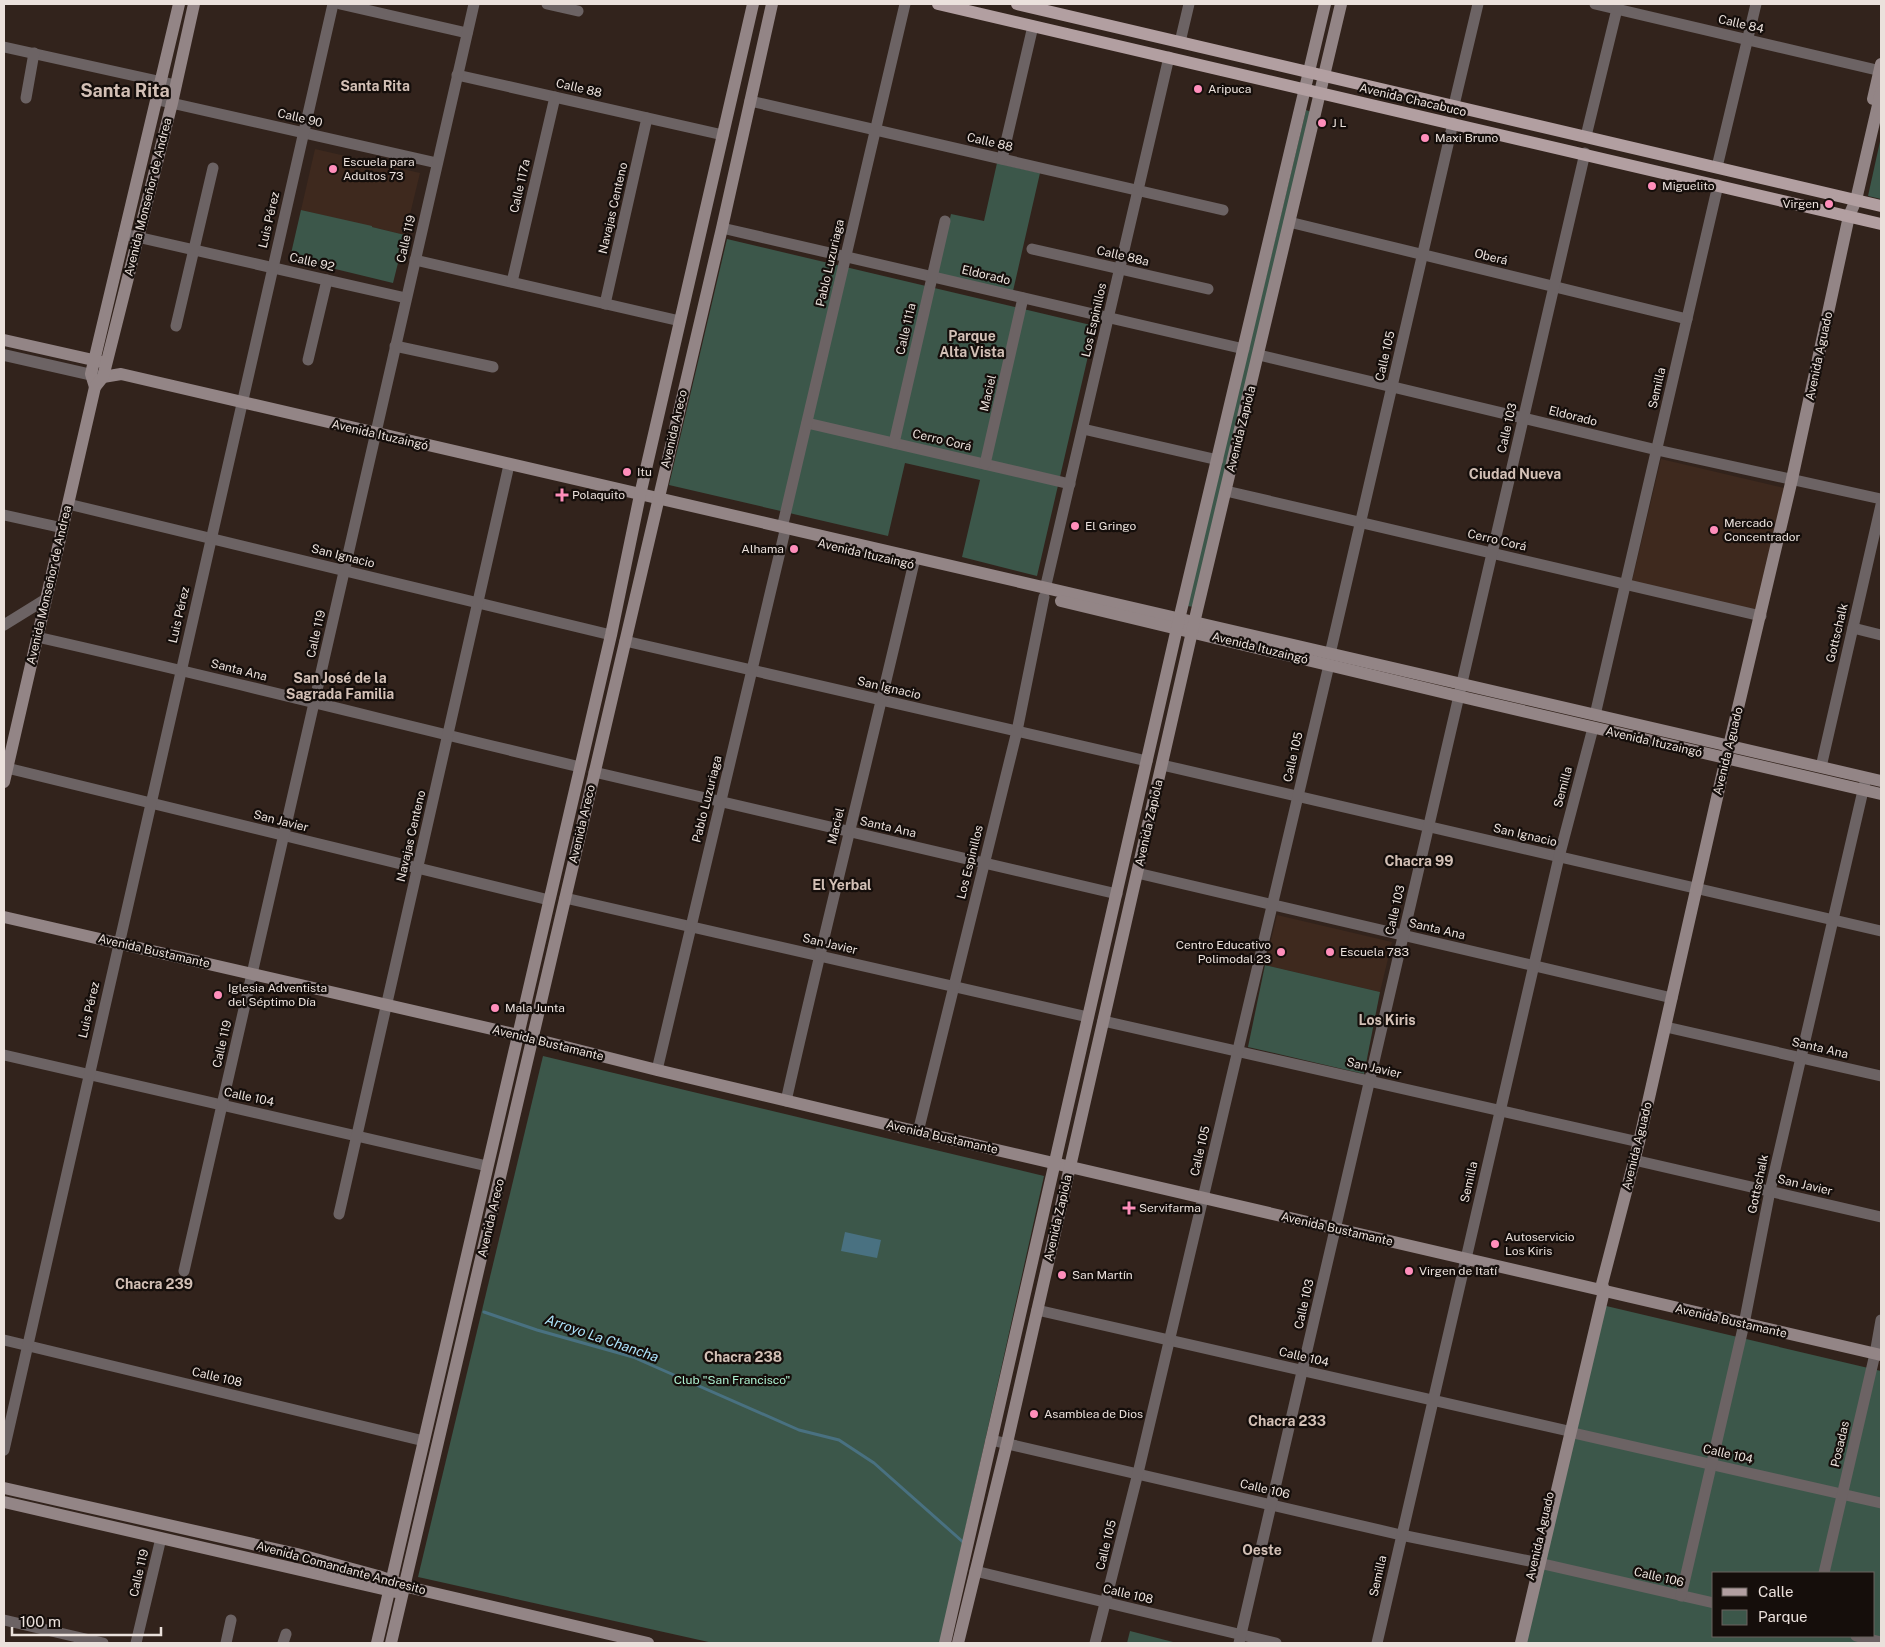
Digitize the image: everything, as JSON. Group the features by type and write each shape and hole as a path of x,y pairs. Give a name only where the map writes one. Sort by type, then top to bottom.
{"main road":[{"name":"Avenida Monseñor de Andrea","path":"4,782 7,768 7,752 63,528 95,387 124,234 158,100 179,4"},
{"name":"Avenida Monseñor de Andrea","path":"100,362 138,237 172,103 194,4"},
{"name":"Avenida Areco","path":"377,1643 611,635 640,495 753,4"},
{"name":"Avenida Areco","path":"391,1643 722,228 772,4"},
{"name":"Avenida Chacabuco","path":"938,4 1585,153 1881,224"},
{"name":"Avenida Chacabuco","path":"1017,4 1046,7 1180,42 1881,206"},
{"name":"Avenida Zapiola","path":"945,1643 1178,624 1325,4"},
{"name":"Avenida Zapiola","path":"958,1643 1007,1443 1193,627 1341,4"},
{"name":"Avenida Aguado","path":"1515,1643 1666,1027 1696,889 1792,479 1881,68"},
{"name":"Avenida Aguado","path":"1852,199 1881,92"},
{"name":"Avenida Ituzaingó","path":"4,340 100,362 121,374 640,495 657,501 783,532 1594,722 1727,759 1865,784 1881,781"},
{"name":"Avenida Ituzaingó","path":"97,376 121,374"},
{"name":"Avenida Ituzaingó","path":"1594,722 1730,746 1820,767 1865,784 1881,794"},
{"name":"Avenida Bustamante","path":"4,917 518,1035 918,1132 1465,1259 1601,1288 1744,1324 1878,1354"},
{"name":"Avenida Comandante Andresito","path":"4,1488 224,1536 378,1576 390,1586"},
{"name":"Avenida Comandante Andresito","path":"4,1502 161,1538 648,1643"},
{"name":"Avenida Aguado","path":"1521,1643 1536,1563"},
{"name":"Avenida Comandante Andresito","path":"403,1589 411,1597 616,1643"}],"street":[{"name":"Luis Pérez","path":"27,1346 333,4"},
{"path":"340,4 467,33"},
{"name":"Calle 119","path":"184,1271 474,4"},
{"path":"547,4 578,11"},
{"name":"Pablo Luzuriaga","path":"657,1070 753,670 807,423 905,4"},
{"path":"1180,42 1189,4"},
{"path":"1454,105 1478,4"},
{"name":"Calle 84","path":"1594,4 1748,40 1881,68"},
{"path":"1717,167 1756,4"},
{"path":"1586,136 1617,9"},
{"path":"1002,159 1033,26"},
{"path":"4,47 176,85"},
{"path":"26,98 34,53"},
{"name":"Los Espinillos","path":"918,1132 1017,731 1045,593 1169,57"},
{"name":"Calle 88","path":"458,75 723,135"},
{"name":"Calle 117a","path":"512,282 554,97"},
{"name":"Calle 90","path":"158,100 437,163"},
{"name":"Calle 88","path":"750,100 1223,210"},
{"name":"Navajas Centeno","path":"605,304 647,118"},
{"name":"Calle 105","path":"1095,1643 1138,1473 1238,1051 1453,123"},
{"name":"Calle 103","path":"1240,1639 1585,153"},
{"path":"176,326 213,168"},
{"name":"Semilla","path":"1377,1643 1558,857 1594,722 1718,185"},
{"name":"Calle 111a","path":"894,443 945,221"},
{"name":"Oberá","path":"1289,222 1687,319"},
{"name":"Eldorado","path":"722,228 1244,349"},
{"name":"Calle 92","path":"124,234 406,298"},
{"name":"Calle 88a","path":"1032,249 1208,289"},
{"path":"415,260 680,321"},
{"path":"308,360 327,280"},
{"name":"Maciel","path":"985,464 1023,298"},
{"path":"396,346 493,367"},
{"name":"Avenida Ituzaingó","path":"4,355 97,376"},
{"name":"Eldorado","path":"1259,355 1657,450 1881,499"},
{"name":"Cerro Corá","path":"807,423 1070,484"},
{"path":"1083,429 1218,460"},
{"name":"Navajas Centeno","path":"339,1214 509,465"},
{"name":"Cerro Corá","path":"1226,491 1761,616"},
{"name":"San Ignacio","path":"68,504 611,635"},
{"name":"Gottschalk","path":"1820,767 1881,505"},
{"path":"6,517 63,528"},
{"name":"Maciel","path":"786,1100 849,832 883,700 914,562"},
{"path":"4,626 46,599"},
{"path":"1853,628 1881,635"},
{"name":"Santa Ana","path":"37,637 580,767"},
{"name":"San Ignacio","path":"625,641 1147,761"},
{"name":"San Ignacio","path":"1162,765 1881,931"},
{"name":"San Javier","path":"7,768 549,900"},
{"name":"Santa Ana","path":"594,772 1117,894"},
{"name":"Gottschalk","path":"1681,1596 1744,1324 1770,1191 1865,784"},
{"name":"Santa Ana","path":"1137,873 1672,998"},
{"name":"San Javier","path":"565,898 1088,1017"},
{"name":"San Javier","path":"1103,1021 1639,1142"},
{"name":"Santa Ana","path":"1666,1027 1881,1076"},
{"name":"Calle 104","path":"4,1055 488,1166"},
{"name":"San Javier","path":"1634,1160 1881,1217"},
{"name":"Calle 104","path":"1037,1310 1881,1503"},
{"name":"Posadas","path":"1824,1572 1878,1354 1881,1320"},
{"name":"Calle 108","path":"4,1340 424,1441"},
{"path":"4,1450 27,1346"},
{"name":"Calle 106","path":"992,1440 1401,1535 1712,1603"},
{"name":"Calle 119","path":"136,1643 161,1538"},
{"name":"Calle 108","path":"976,1565 1106,1603 1240,1639 1276,1643"},
{"path":"4,1620 104,1643"},
{"path":"226,1643 231,1620"},
{"path":"1860,1637 1881,1642"}],"shaded area":[{"path":"315,149 420,173 405,235 301,210"},
{"path":"1661,459 1784,488 1755,610 1632,581"},
{"path":"1277,915 1392,942 1380,992 1265,965"}],"green space":[{"path":"1306,110 1311,112 1195,607 1187,606"},
{"path":"1881,137 1881,199 1868,196"},
{"path":"997,163 1040,173 1013,291 937,274 951,214 984,221"},
{"path":"301,210 405,235 393,283 290,258"},
{"path":"727,239 1095,326 1037,576 962,557 980,480 905,463 888,536 669,485"},
{"path":"1265,965 1380,992 1364,1074 1248,1047"},
{"name":"Club \"San Francisco\"","path":"543,1056 1044,1176 940,1643 713,1643 418,1577"},
{"path":"1602,1305 1881,1371 1881,1643 1523,1643"},
{"path":"1130,1631 1177,1643 1127,1643"}],"water":[{"path":"845,1232 881,1240 877,1258 841,1251"}],"waterway":[{"name":"Arroyo La Chancha","path":"484,1312 537,1330 633,1357 799,1430 839,1440 874,1463 963,1542"}],"place":[{"name":"Aripuca","path":"1198,89"},
{"name":"J L","path":"1322,123"},
{"name":"Maxi Bruno","path":"1425,138"},
{"name":"Escuela para Adultos 73","path":"333,169"},
{"name":"Miguelito","path":"1652,186"},
{"name":"Virgen","path":"1829,204"},
{"name":"Itu","path":"627,472"},
{"name":"Polaquito","path":"562,495"},
{"name":"El Gringo","path":"1075,526"},
{"name":"Mercado Concentrador","path":"1714,530"},
{"name":"Alhama","path":"794,549"},
{"name":"Centro Educativo Polimodal 23","path":"1281,952"},
{"name":"Escuela 783","path":"1330,952"},
{"name":"Iglesia Adventista del Séptimo Día","path":"218,995"},
{"name":"Mala Junta","path":"495,1008"},
{"name":"Servifarma","path":"1129,1208"},
{"name":"Autoservicio Los Kiris","path":"1495,1244"},
{"name":"Virgen de Itatí","path":"1409,1271"},
{"name":"San Martín","path":"1062,1275"},
{"name":"Asamblea de Dios","path":"1034,1414"}],"district":[{"name":"Santa Rita","path":"375,86"},
{"name":"Santa Rita","path":"125,90"},
{"name":"Parque Alta Vista","path":"972,344"},
{"name":"Ciudad Nueva","path":"1515,474"},
{"name":"San José de la Sagrada Familia","path":"340,686"},
{"name":"Chacra 99","path":"1419,861"},
{"name":"El Yerbal","path":"842,885"},
{"name":"Los Kiris","path":"1387,1020"},
{"name":"Chacra 239","path":"154,1284"},
{"name":"Chacra 238","path":"743,1357"},
{"name":"Chacra 233","path":"1287,1421"},
{"name":"Oeste","path":"1262,1550"}]}
